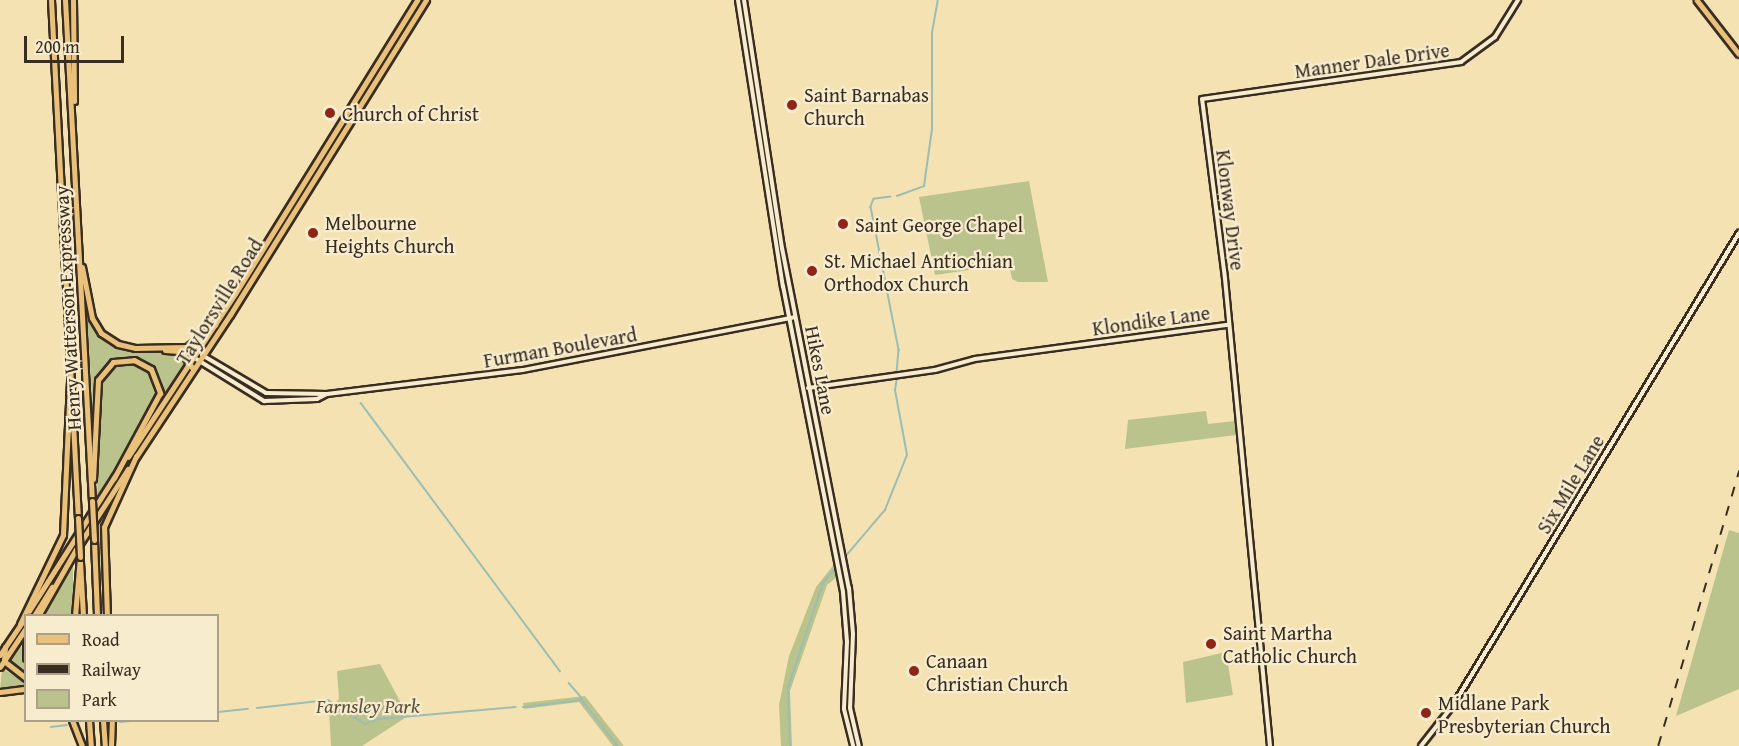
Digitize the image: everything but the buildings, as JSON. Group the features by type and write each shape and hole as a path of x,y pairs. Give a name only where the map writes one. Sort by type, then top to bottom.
{"highway":[{"name":"Henry Watterson Expressway","path":"51,0 83,614"},
{"name":"Henry Watterson Expressway","path":"64,0 73,133 97,614"},
{"path":"73,0 73,133"},
{"path":"79,247 90,312 98,329 122,346 182,352 194,357"},
{"path":"156,349 191,345 215,325"},
{"path":"182,352 194,357"},
{"path":"28,614 63,535 71,356"},
{"path":"193,369 194,357"},
{"path":"91,498 97,383 111,364 134,360 151,369 160,393 114,478"},
{"path":"108,614 104,527 136,456"},
{"path":"37,614 76,549"},
{"path":"75,614 80,557"},
{"path":"6,647 4,661 24,676"},
{"path":"0,692 24,689"},
{"path":"73,722 82,746"},
{"path":"89,722 91,746"},
{"path":"104,722 105,746"},
{"path":"111,746 112,722"}],"main road":[{"name":"Taylorsville Road","path":"27,614 215,325 417,0"},
{"name":"Taylorsville Road","path":"76,549 203,355 426,0"},
{"path":"1697,0 1739,54"},
{"name":"Taylorsville Road","path":"0,655 23,626"},
{"name":"Taylorsville Road","path":"0,667 23,626"}],"street":[{"name":"Hikes Lane","path":"738,0 789,318 840,573 847,642 844,709 853,746"},
{"name":"Hikes Lane","path":"744,0 768,180 843,559 853,634 850,708 859,746"},
{"name":"Manner Dale Drive","path":"1202,99 1455,64 1487,46 1518,0"},
{"name":"Klonway Drive","path":"1202,99 1228,325"},
{"name":"Six Mile Lane","path":"1421,746 1454,704 1739,233"},
{"name":"Furman Boulevard","path":"194,357 203,355 266,393 327,394 523,370 795,317"},
{"name":"Klondike Lane","path":"802,388 897,375 975,359 1228,325 1270,746"},
{"name":"Furman Boulevard","path":"194,357 264,401 317,399 327,394"}],"green space":[{"path":"1029,181 1048,282 1018,282 1012,279 1009,264 935,275 919,197"},
{"path":"87,316 97,334 116,347 179,354 188,359 161,401 161,383 152,367 137,358 121,358 108,363 97,377 93,412"},
{"path":"119,362 133,362 149,371 157,392 152,408 97,497 100,379"},
{"path":"1206,411 1208,424 1235,421 1236,435 1125,449 1128,420"},
{"path":"107,508 101,535 103,614 103,614 98,521"},
{"path":"1729,530 1739,533 1739,689 1676,716"},
{"path":"73,561 73,614 41,614"},
{"path":"835,563 838,576 827,585 790,691 792,746 781,746 779,705 789,656 816,587"},
{"path":"20,641 24,658 24,675 7,662"},
{"path":"1226,652 1233,695 1186,703 1183,662"},
{"name":"Farnsley Park","path":"380,664 408,716 362,746 331,746 329,710 339,699 337,671"},
{"path":"2,668 24,682 24,687 0,690"},
{"path":"585,696 624,746 613,746 579,702 524,709 523,703"}],"waterway":[{"path":"897,196 924,186 932,129 932,33 938,0"},
{"path":"891,197 874,199 871,207 899,350 897,373"},
{"path":"790,746 788,688 823,583 885,510 907,455 895,390 897,378"},
{"path":"361,403 560,671"},
{"path":"569,683 582,698"},
{"path":"257,708 328,700 365,724 379,719 515,707"},
{"path":"523,707 582,700 618,746"},
{"path":"219,712 248,709"},
{"path":"51,727 67,725"}],"railway":[{"path":"1658,746 1739,471"}],"place":[{"name":"Saint Barnabas Church","path":"792,105"},
{"name":"Church of Christ","path":"330,113"},
{"name":"Saint George Chapel","path":"843,224"},
{"name":"Melbourne Heights Church","path":"313,233"},
{"name":"St. Michael Antiochian Orthodox Church","path":"812,271"},
{"name":"Saint Martha Catholic Church","path":"1211,644"},
{"name":"Canaan Christian Church","path":"914,671"},
{"name":"Midlane Park Presbyterian Church","path":"1426,713"}]}
